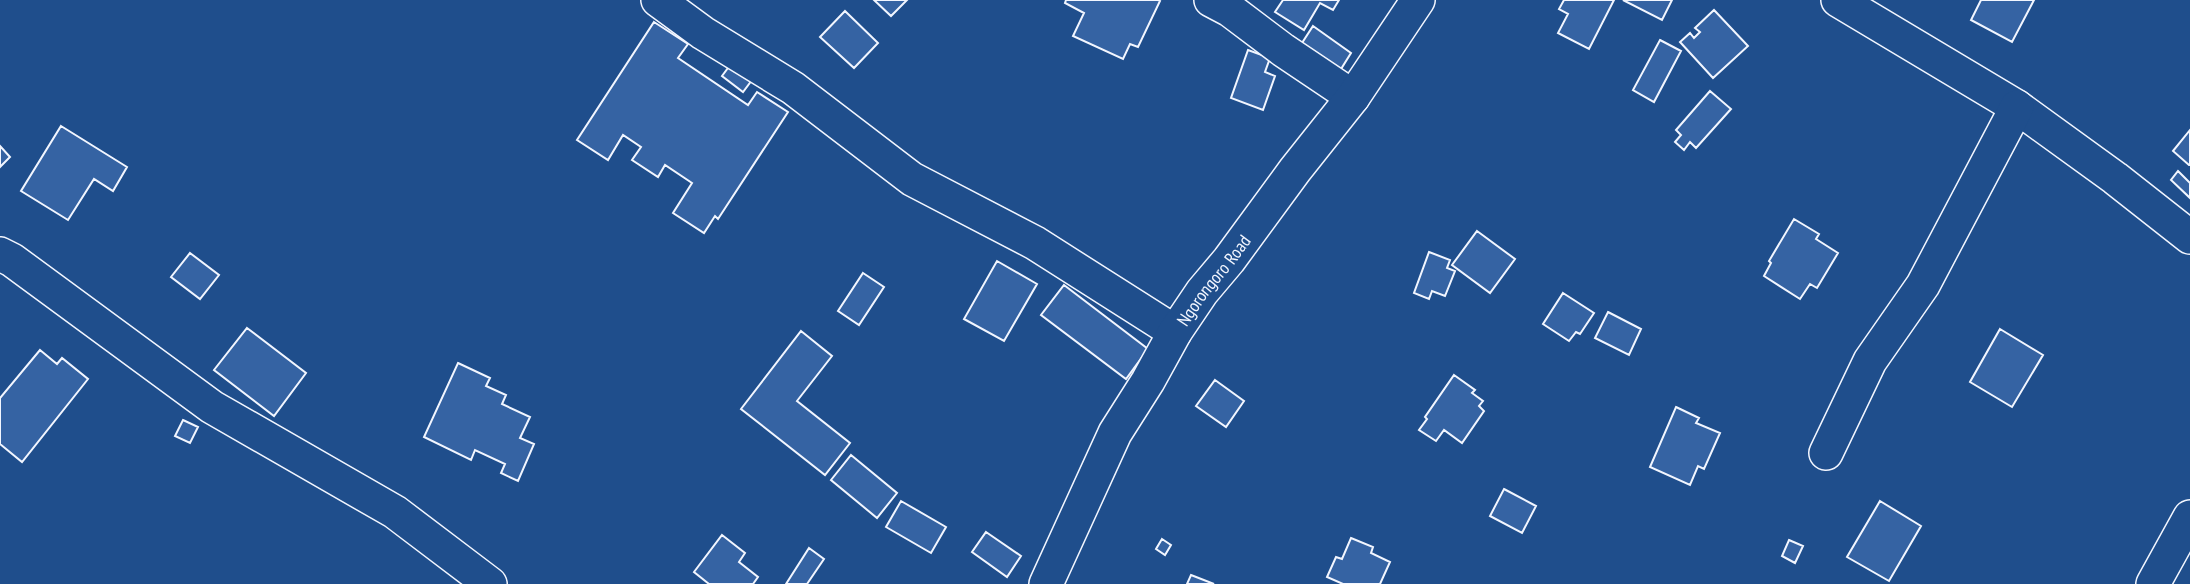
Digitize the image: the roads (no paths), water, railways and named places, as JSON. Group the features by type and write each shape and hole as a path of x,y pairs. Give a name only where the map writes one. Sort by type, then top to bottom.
{"street":[{"path":"658,0 703,33 793,88 912,179 1035,243 1175,332"},
{"path":"1211,0 1230,10 1353,97"},
{"name":"Ngorongoro Road","path":"1046,584 1115,433 1175,332 1202,292 1353,97 1418,0"},
{"path":"1838,0 2017,107 2116,178 2190,237"},
{"path":"1826,453 1870,361 1923,285 2017,107"},
{"path":"4,263 212,407 395,512 490,584"},
{"path":"2153,584 2190,517"}]}
